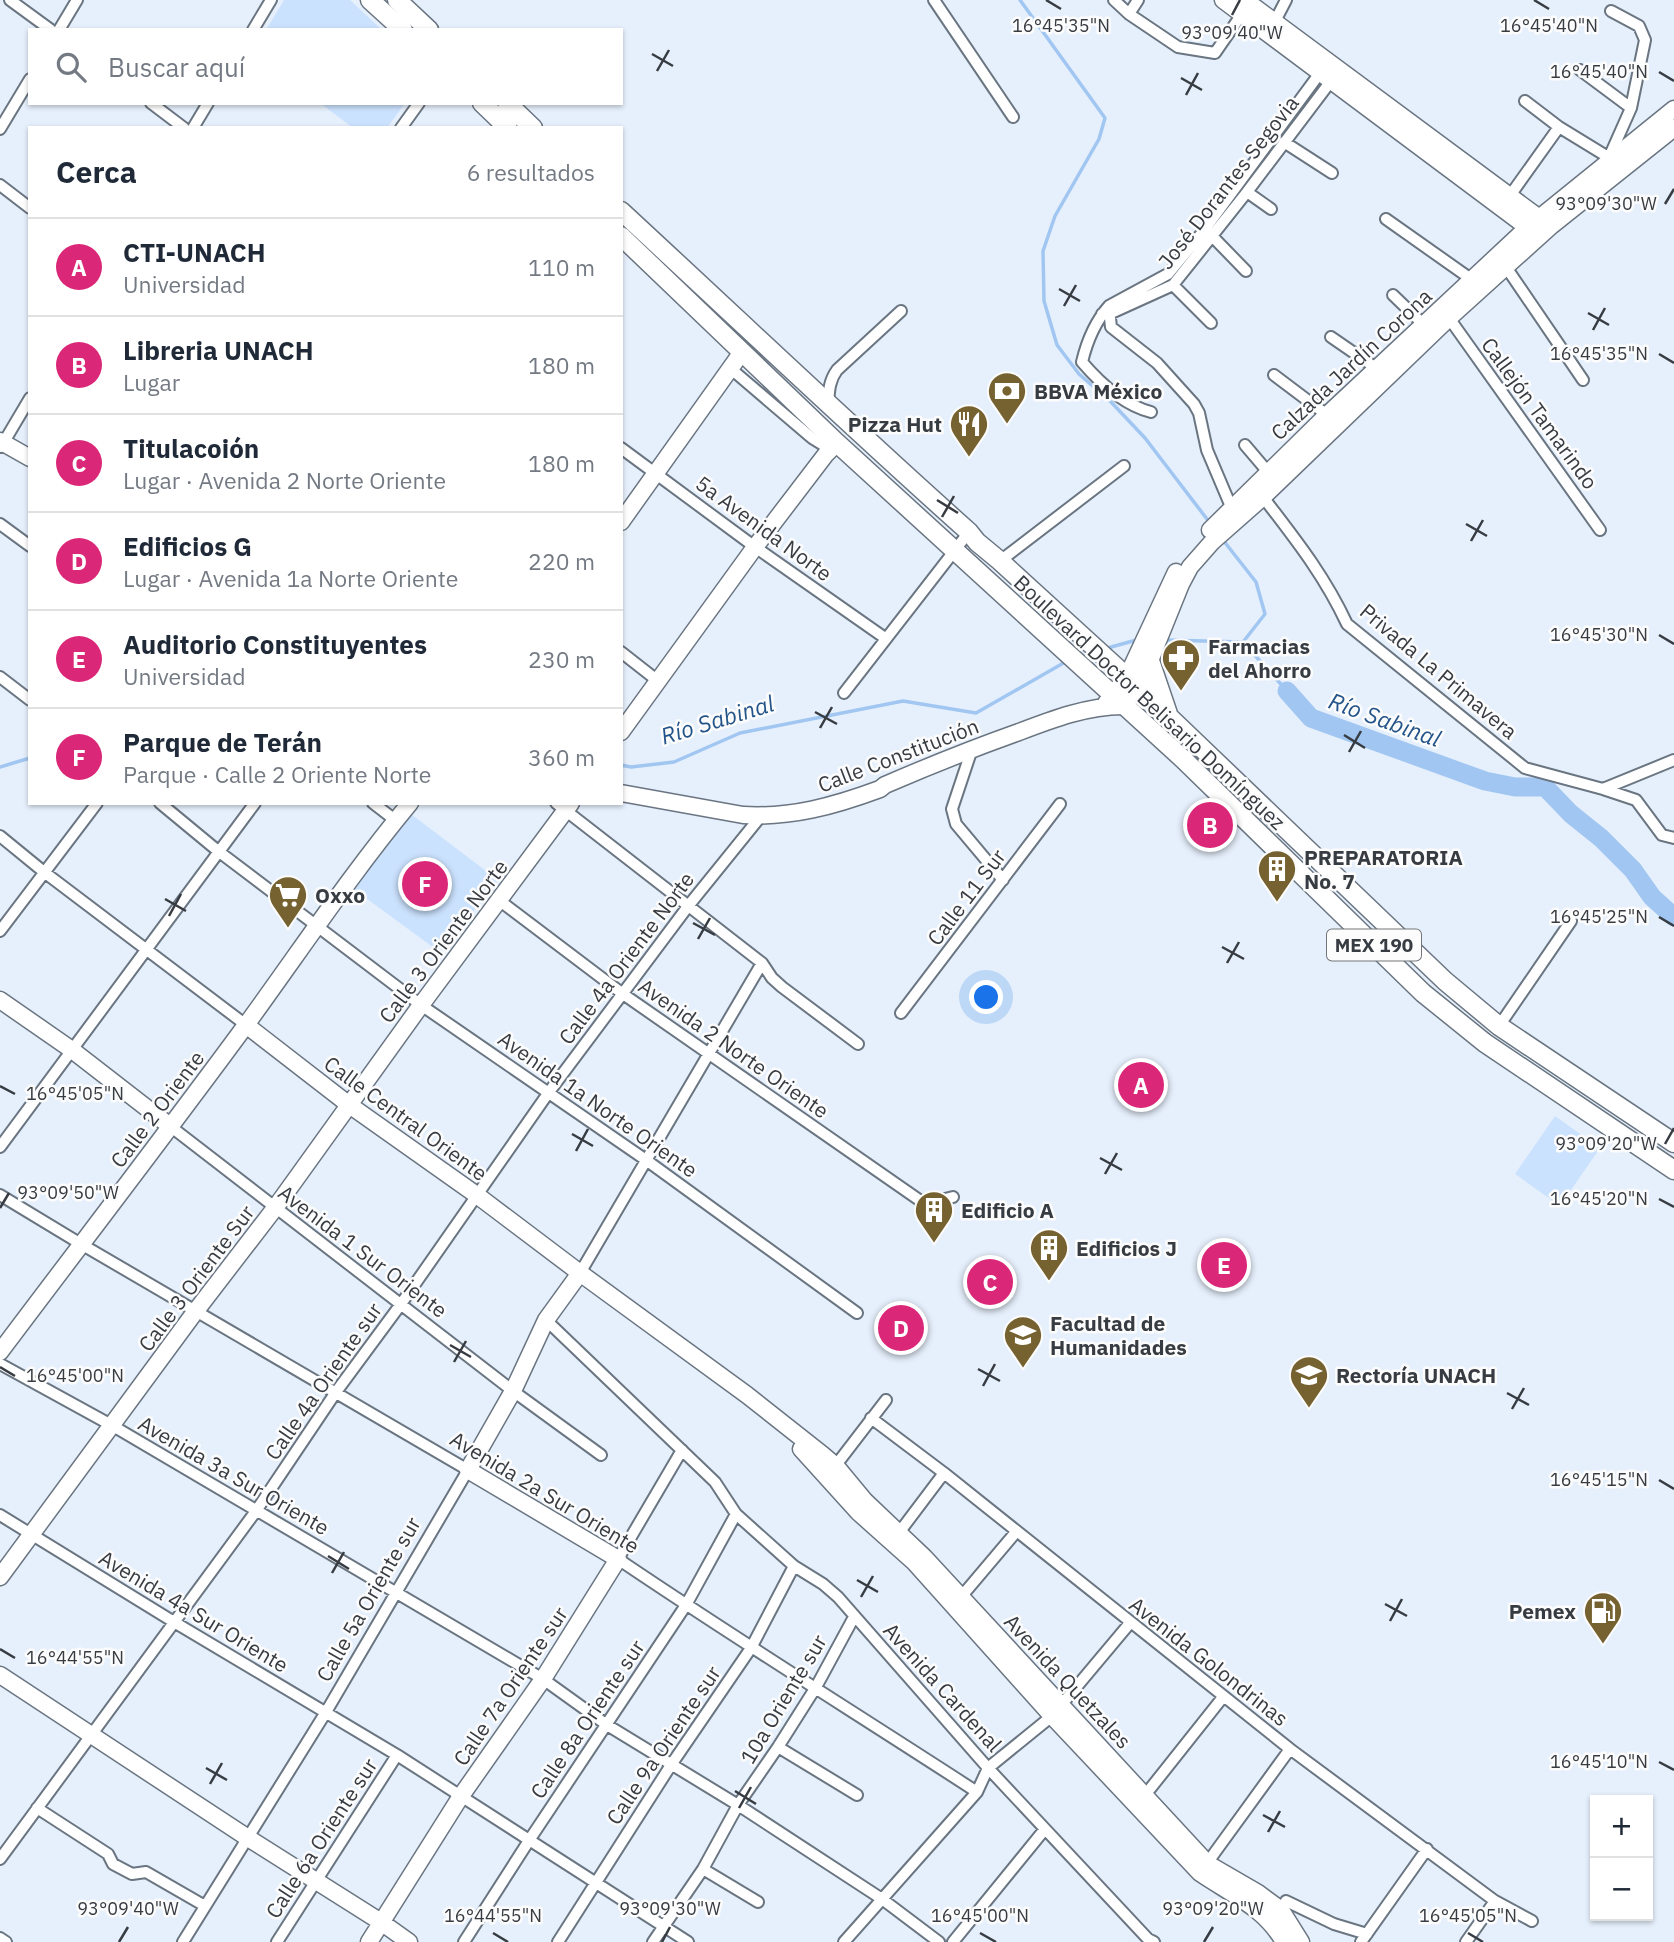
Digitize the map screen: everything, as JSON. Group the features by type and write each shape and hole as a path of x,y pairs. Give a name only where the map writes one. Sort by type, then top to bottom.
{"main road":[{"path":"370,0 401,28"},
{"path":"397,0 427,28"},
{"path":"1223,0 1243,7 1540,227"},
{"path":"1271,28 1325,77 1371,101 1509,197 1540,227"},
{"path":"484,105 506,126"},
{"path":"509,105 531,126"},
{"name":"Calzada Jardín Corona","path":"1227,519 1264,497 1449,318 1506,267 1540,227 1607,161 1674,109"},
{"name":"Calzada Jardín Corona","path":"1110,698 1147,655 1174,575 1268,472 1471,279 1674,128"},
{"name":"Boulevard Doctor Belisario Domínguez","path":"623,213 828,405 1127,677 1445,981 1499,1026 1674,1143"},
{"name":"Boulevard Doctor Belisario Domínguez","path":"623,238 837,443 1064,652 1110,698 1183,760 1423,993 1485,1043 1674,1170"},
{"path":"623,519 742,352"},
{"path":"828,405 837,443"},
{"path":"837,443 876,449"},
{"path":"623,729 755,547 837,443"},
{"path":"1,444 28,457"},
{"path":"1147,655 1169,717"},
{"name":"Calle Constitución","path":"623,793 743,815 799,813 837,804 880,789 972,749 1110,698"},
{"name":"Calle 2 Oriente","path":"0,1352 408,805"},
{"name":"Calle 3 Oriente Norte","path":"348,1104 500,901 564,806"},
{"path":"0,1000 72,1050 170,1126"},
{"name":"Calle Central Oriente","path":"246,1025 348,1104 478,1196 747,1395 831,1471"},
{"name":"Calle 3 Oriente Sur","path":"0,1577 275,1208 348,1104"},
{"name":"Calle 5a Oriente sur","path":"468,1470 513,1391 546,1320 580,1273"},
{"name":"Avenida 2a Sur Oriente","path":"468,1470 618,1559"},
{"name":"Avenida Quetzales","path":"831,1471 858,1512 896,1537 961,1597 1057,1710"},
{"name":"Avenida Quetzales","path":"896,1537 914,1562 1227,1891 1256,1908 1279,1910"},
{"name":"Calle 7a Oriente sur","path":"369,1942 461,1796 543,1679 618,1559"},
{"path":"0,1675 409,1942"},
{"path":"1279,1910 1284,1942"},
{"path":"1279,1910 1301,1942"}],"street":[{"path":"10,0 48,28"},
{"path":"60,28 77,0"},
{"path":"254,28 271,0"},
{"path":"934,0 1013,117"},
{"path":"1114,0 1129,14 1178,47 1215,52 1243,7"},
{"path":"1129,14 1138,0"},
{"path":"1271,28 1286,0"},
{"path":"1525,101 1607,161 1631,108 1645,40 1639,26 1611,10"},
{"path":"1580,70 1631,108"},
{"name":"José Dorantes Segovia","path":"1107,311 1168,274 1212,236 1284,142 1325,77"},
{"name":"José Dorantes Segovia","path":"1107,311 1173,285 1188,257 1254,162 1325,77"},
{"path":"0,129 28,82"},
{"path":"154,105 181,126"},
{"path":"194,126 207,105"},
{"path":"402,126 418,105"},
{"path":"1509,197 1559,127"},
{"path":"1284,142 1332,173"},
{"path":"1254,162 1264,169"},
{"path":"0,185 28,206"},
{"path":"1247,192 1271,209"},
{"path":"1386,219 1471,279"},
{"path":"1212,236 1246,271"},
{"path":"1506,267 1583,380"},
{"path":"1173,285 1211,323"},
{"path":"1393,295 1423,324"},
{"path":"828,405 829,385 837,370 901,311"},
{"path":"1107,311 1088,338 1082,362 1098,382 1138,409 1151,412"},
{"path":"1107,311 1111,327 1157,363 1194,404 1199,413 1227,519"},
{"name":"Callejón Tamarindo","path":"1449,318 1600,530"},
{"path":"1331,337 1376,368"},
{"path":"730,368 812,438 825,446 837,443"},
{"path":"1274,375 1327,415"},
{"path":"1,444 28,401"},
{"path":"1245,445 1268,472"},
{"name":"5a Avenida Norte","path":"623,449 885,638"},
{"path":"1000,561 1124,466"},
{"name":"Privada La Primavera","path":"1264,497 1311,558 1335,597 1347,624 1525,768 1636,800 1662,835 1674,838"},
{"path":"0,524 28,545"},
{"path":"844,693 969,531"},
{"path":"623,654 658,681"},
{"path":"0,677 28,698"},
{"path":"972,749 952,809 956,824 1003,880"},
{"path":"1603,789 1674,760"},
{"name":"Calle 11 Sur","path":"901,1013 1060,804"},
{"path":"0,931 94,805"},
{"name":"Avenida 1a Norte Oriente","path":"162,805 421,1004 646,1160 858,1313"},
{"path":"0,1147 254,805"},
{"path":"376,805 396,820"},
{"path":"564,806 762,963 782,987 858,1044"},
{"name":"Calle 4a Oriente Norte","path":"478,1196 549,1093 689,905 761,816"},
{"name":"Calle Central Oriente","path":"0,836 246,1025"},
{"name":"Avenida 2 Norte Oriente","path":"500,901 623,994 925,1205 953,1197"},
{"path":"1499,1026 1571,920"},
{"path":"580,1273 762,963"},
{"name":"Avenida 1 Sur Oriente","path":"170,1126 513,1391 601,1455"},
{"name":"Avenida 2a Sur Oriente","path":"0,1195 468,1470"},
{"name":"Calle 4a Oriente sur","path":"0,1859 256,1511 336,1392 478,1196"},
{"name":"Avenida Cardenal","path":"546,1320 715,1482 736,1514 794,1566 838,1597 988,1768 1148,1939 1154,1942"},
{"name":"Avenida 3a Sur Oriente","path":"0,1364 113,1426 543,1679 607,1725 738,1805 882,1899 939,1942"},
{"path":"831,1471 886,1400"},
{"name":"Avenida Golondrinas","path":"871,1418 1290,1749 1495,1901 1532,1921"},
{"name":"Calle 7a Oriente sur","path":"618,1559 682,1450"},
{"name":"Calle 5a Oriente sur","path":"183,1942 326,1712 468,1470"},
{"path":"896,1537 944,1473"},
{"name":"Calle 8a Oriente sur","path":"464,1942 686,1605 736,1514"},
{"name":"Avenida 4a Sur Oriente","path":"0,1515 397,1755 688,1942"},
{"path":"961,1597 1016,1532"},
{"name":"Avenida 2a Sur Oriente","path":"618,1559 751,1648 977,1792"},
{"name":"Calle 9a Oriente sur","path":"558,1942 671,1765 751,1648 794,1566"},
{"name":"10a Oriente sur","path":"653,1942 703,1869 738,1805 816,1687 854,1617"},
{"path":"844,1942 977,1792 988,1768 1057,1710 1130,1623"},
{"path":"1141,1800 1223,1697"},
{"path":"778,1747 857,1795"},
{"path":"1204,1868 1290,1749"},
{"name":"Calle 6a Oriente sur","path":"277,1942 397,1755"},
{"path":"37,1808 108,1854 113,1864 132,1874 146,1872 205,1906"},
{"path":"953,1942 1045,1829"},
{"path":"1279,1910 1334,1924 1364,1938 1427,1849"},
{"path":"703,1869 758,1902"},
{"path":"1466,1942 1495,1901"},
{"path":"0,1938 6,1942"}],"shaded area":[{"path":"284,0 350,0 380,28 267,28"},
{"path":"323,105 404,105 388,126 350,126"},
{"path":"411,814 498,880 441,953 352,888"},
{"path":"1555,1116 1600,1148 1560,1206 1515,1174"}],"waterway":[{"path":"1020,0 1105,118 1099,139 1055,216 1043,251 1044,301 1057,345 1079,374 1111,402 1145,438 1210,523"},
{"path":"1223,540 1256,582 1265,614 1243,642"},
{"name":"Río Sabinal","path":"1104,649 1140,639"},
{"name":"Río Sabinal","path":"1165,640 1243,642 1287,691"},
{"name":"Río Sabinal","path":"623,765 631,767 674,762 740,733 903,701 976,713 1067,661"},
{"name":"Río Sabinal","path":"1287,691 1311,718 1485,781 1515,787 1545,787 1633,870 1652,897 1674,917"},
{"name":"Río Sabinal","path":"0,767 28,759"}],"place":[{"name":"BBVA México","path":"1007,425"},
{"name":"Pizza Hut","path":"969,458"},
{"name":"Farmacias del Ahorro","path":"1181,692"},
{"name":"Libreria UNACH","path":"1210,825"},
{"name":"Parque de Terán","path":"425,884"},
{"name":"PREPARATORIA No. 7","path":"1277,903"},
{"name":"Oxxo","path":"288,929"},
{"name":"CTI-UNACH","path":"1141,1085"},
{"name":"Edificio A","path":"934,1244"},
{"name":"Auditorio Constituyentes","path":"1224,1265"},
{"name":"Titulacoión","path":"990,1282"},
{"name":"Edificios J","path":"1049,1282"},
{"name":"Edificios G","path":"901,1328"},
{"name":"Facultad de Humanidades","path":"1023,1369"},
{"name":"Rectoría UNACH","path":"1309,1409"},
{"name":"Pemex","path":"1603,1645"}]}
